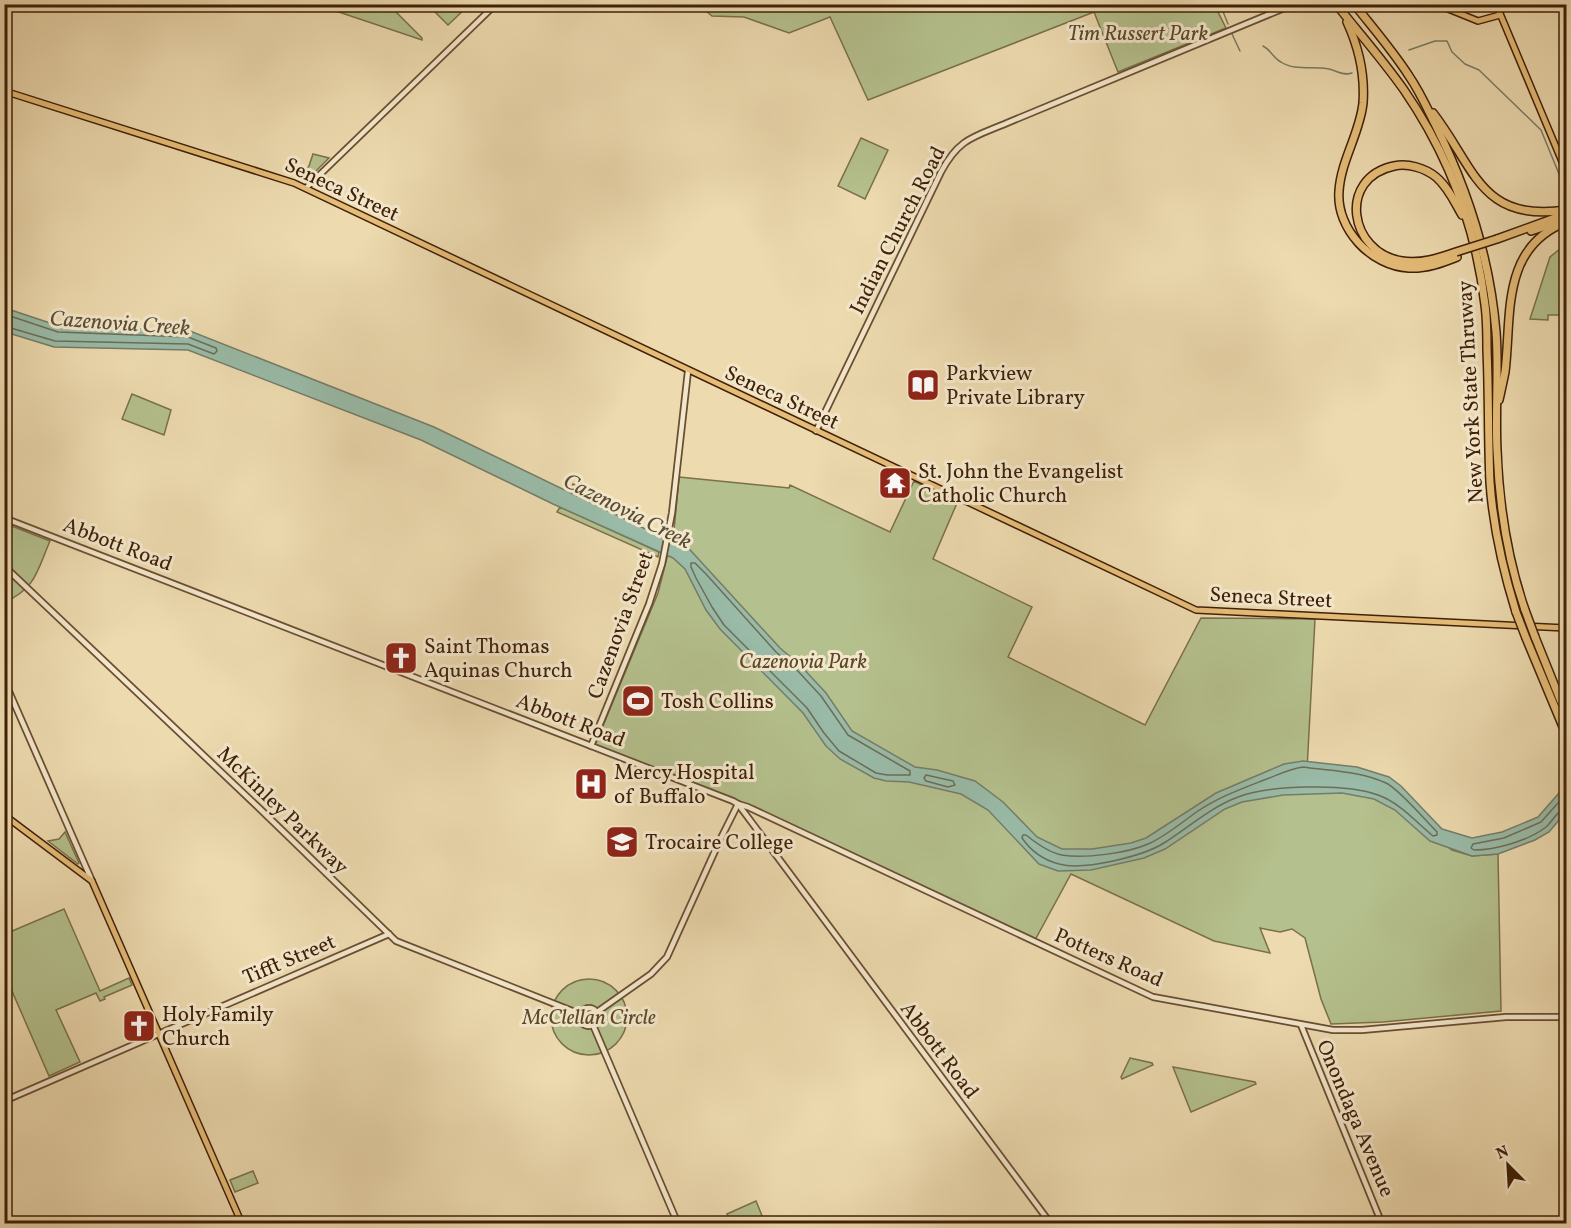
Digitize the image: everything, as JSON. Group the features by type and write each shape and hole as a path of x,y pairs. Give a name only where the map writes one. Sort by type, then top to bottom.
{"highway":[{"name":"New York State Thruway","path":"1336,4 1390,71 1419,112 1442,155 1460,198 1476,255 1486,307 1490,483 1494,520 1507,583 1516,612 1566,734"},
{"name":"New York State Thruway","path":"1354,4 1384,40 1427,105 1460,177 1479,234 1491,284 1496,334 1499,491 1505,536 1515,582 1566,714"},
{"path":"1342,12 1356,46 1363,75 1361,114 1340,180 1339,205 1347,227 1368,252 1380,260 1399,267 1421,268 1497,241 1566,221"},
{"path":"1427,105 1443,126 1476,181 1494,197 1506,204 1535,213 1566,212"},
{"path":"1457,255 1414,262 1387,257 1375,250 1365,241 1356,219 1359,194 1371,178 1381,171 1401,165 1413,166 1428,172 1444,185 1469,228"},
{"path":"1497,241 1566,212"},
{"path":"1496,417 1505,372 1511,292 1517,270 1537,241 1566,221"}],"main road":[{"path":"1436,4 1479,21 1500,15"},
{"path":"1496,4 1566,171"},
{"name":"Seneca Street","path":"4,91 282,178 306,188 1196,610 1566,628"},
{"path":"4,815 92,881 242,1224"}],"street":[{"path":"306,188 496,4"},
{"name":"Indian Church Road","path":"816,431 936,181 949,156 958,145 967,139 1294,4"},
{"name":"Cazenovia Street","path":"591,746 649,604 664,556 669,535 688,371"},
{"name":"Abbott Road","path":"4,518 738,804 1051,1224"},
{"name":"McKinley Parkway","path":"4,566 399,944 580,1014"},
{"path":"4,680 92,881"},
{"path":"597,1012 651,974 667,957 718,842 738,804"},
{"name":"Potters Road","path":"738,804 750,807 1153,997 1333,1030 1362,1030 1506,1017 1566,1017"},
{"name":"Tifft Street","path":"4,1101 389,934"},
{"path":"588,1008 597,1012 598,1019 593,1025 588,1026 583,1023 580,1014 588,1008"},
{"path":"593,1025 678,1224"},
{"name":"Onondaga Avenue","path":"1301,1025 1382,1224"}],"green space":[{"path":"315,4 389,5 422,40"},
{"name":"Tim Russert Park","path":"1214,4 1226,28 1118,72 1094,12 868,100 830,17 789,33 744,17 712,16 699,5"},
{"path":"428,5 469,5 448,25"},
{"path":"861,138 888,150 865,199 838,186"},
{"path":"313,154 329,158 307,180 301,178 309,166"},
{"path":"1566,244 1566,315 1548,315 1548,320 1530,319 1550,257"},
{"path":"132,394 171,410 164,435 122,419"},
{"name":"Cazenovia Park","path":"679,477 789,488 790,485 890,532 914,481 957,503 933,559 1032,607 1008,657 1145,725 1201,618 1315,619 1307,770 1391,803 1452,850 1472,856 1498,854 1501,1011 1383,1022 1331,1024 1321,999 1305,938 1292,929 1280,932 1260,928 1270,953 1214,941 1071,874 1035,940 733,799 595,745 658,593 674,530"},
{"path":"573,484 612,503 631,507 627,520 569,492"},
{"path":"560,507 659,552 658,557 557,512"},
{"path":"4,523 50,541 34,578 23,591 5,602"},
{"path":"65,832 78,864 48,841 59,839"},
{"path":"64,909 100,991 129,978 132,985 100,1001 96,993 56,1010 80,1062 49,1076 5,975 5,934"},
{"name":"McClellan Circle","path":"589,979 604,982 616,990 624,1002 627,1017 624,1032 616,1044 604,1052 589,1055 574,1052 562,1044 554,1032 551,1017 554,1002 562,990 574,982"},
{"path":"1130,1058 1152,1063 1153,1065 1122,1079"},
{"path":"1173,1067 1255,1082 1256,1084 1191,1112"},
{"path":"253,1171 258,1183 235,1192 230,1180"},
{"path":"756,1201 765,1223 731,1223 727,1214"}],"water":[{"path":"5,308 59,326 190,331 434,427 662,537 681,540 780,648 800,665 826,693 852,731 915,767 937,770 975,781 1003,802 1037,837 1062,849 1092,849 1131,843 1146,838 1216,793 1284,764 1303,761 1357,767 1389,777 1401,786 1442,829 1472,838 1502,832 1538,817 1566,785 1566,812 1549,832 1535,840 1498,854 1472,856 1430,841 1395,810 1374,799 1342,793 1283,795 1242,802 1225,809 1165,849 1144,858 1091,870 1058,871 1039,864 988,810 961,794 909,782 874,778 840,759 826,746 803,713 720,629 706,610 685,569 673,558 553,504 421,440 188,350 54,347 5,332"}],"waterway":[{"path":"1220,4 1228,24"},
{"path":"1232,34 1240,51"},
{"path":"1409,50 1435,41 1447,41 1452,52 1465,64 1479,70 1541,130 1566,191"},
{"path":"1263,46 1286,65 1323,68 1343,74 1352,73"}],"place":[{"name":"Parkview Private Library","path":"923,385"},
{"name":"St. John the Evangelist Catholic Church","path":"895,483"},
{"name":"Saint Thomas Aquinas Church","path":"401,658"},
{"name":"Tosh Collins","path":"638,701"},
{"name":"Mercy Hospital of Buffalo","path":"591,784"},
{"name":"Trocaire College","path":"622,842"},
{"name":"Holy Family Church","path":"139,1026"}],"water label":[{"name":"Cazenovia Creek","path":"120,322"},
{"name":"Cazenovia Creek","path":"628,510"}]}
